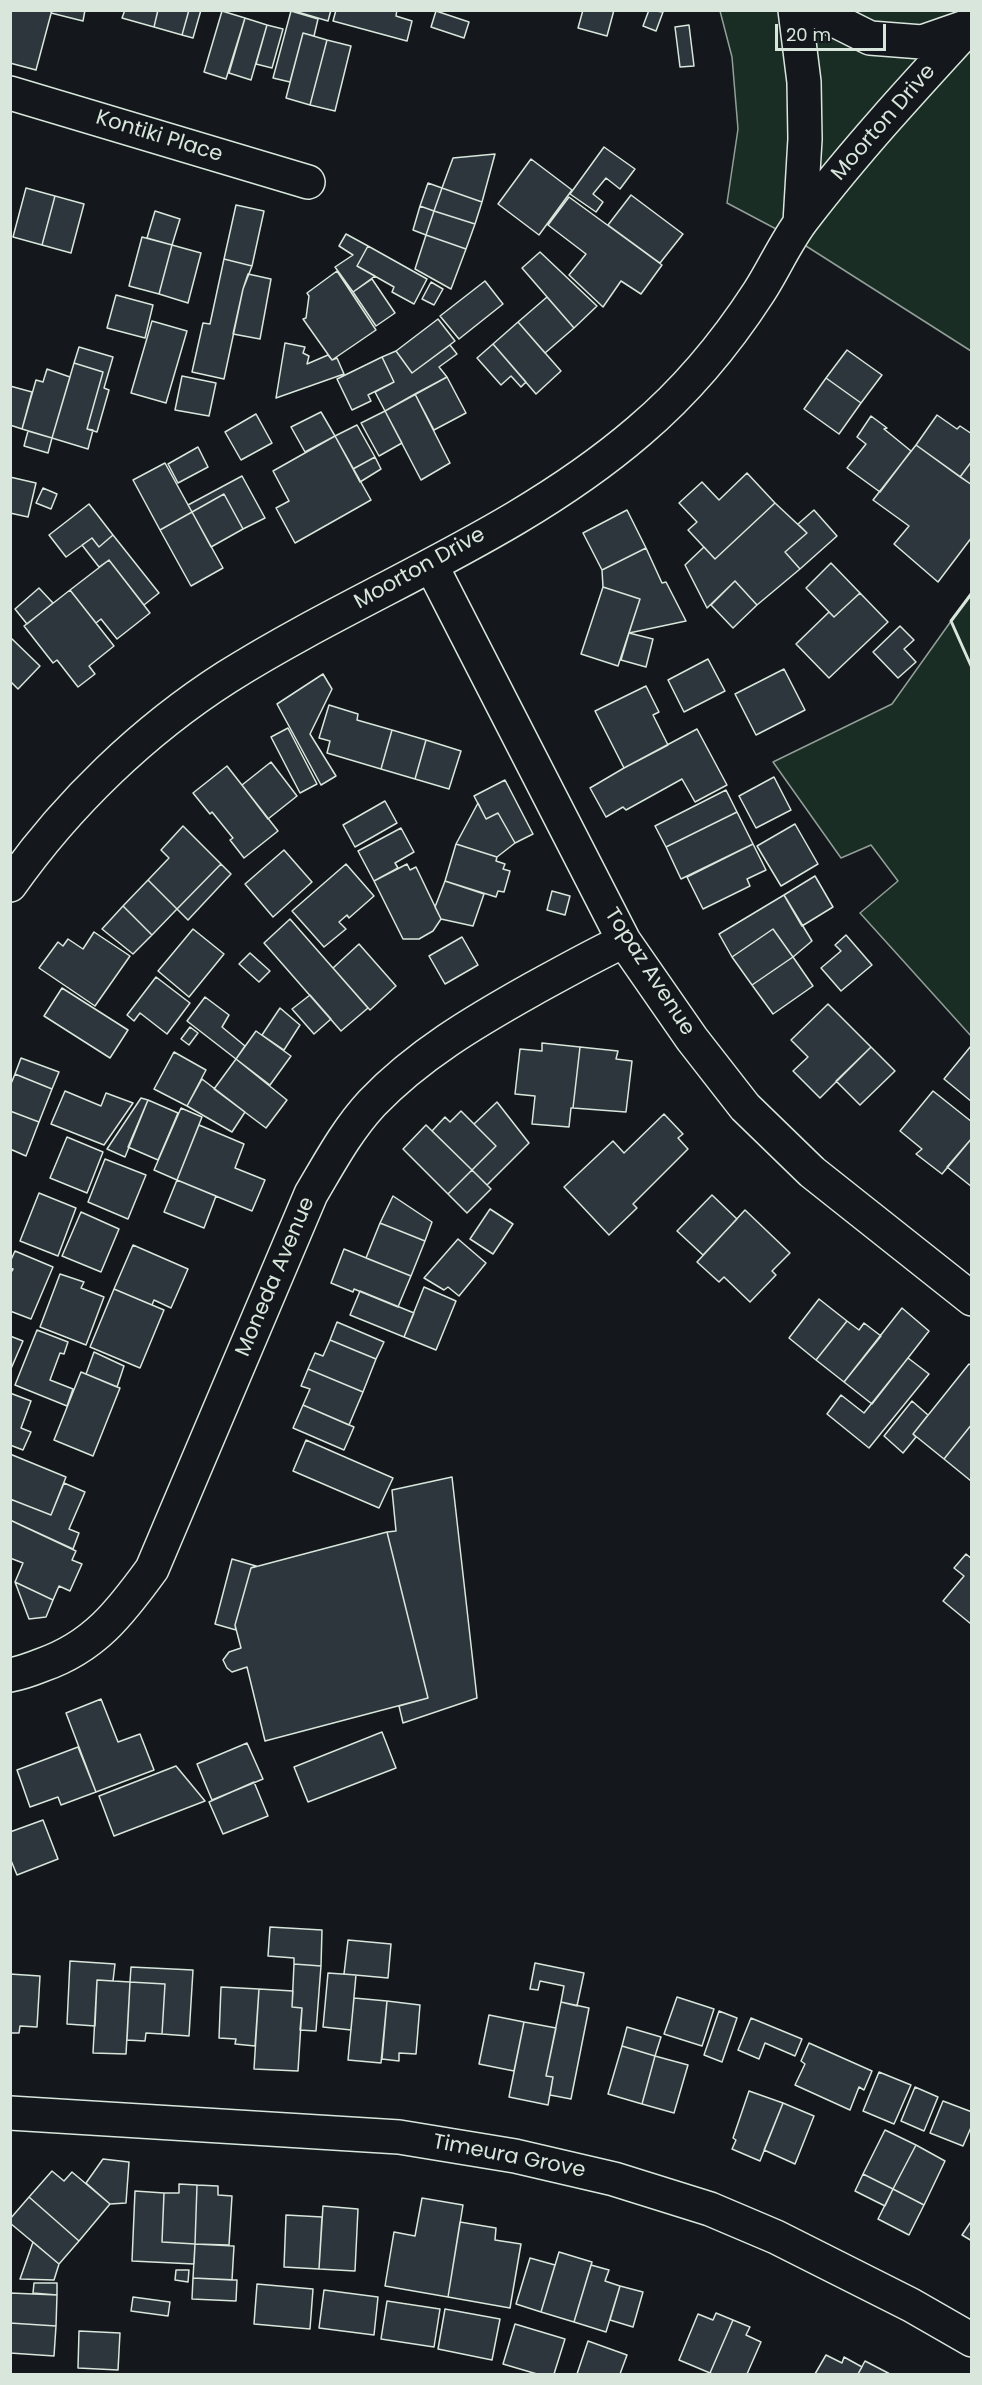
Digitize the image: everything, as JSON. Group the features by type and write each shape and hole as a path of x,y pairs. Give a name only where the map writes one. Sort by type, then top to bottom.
{"street":[{"name":"Moorton Drive","path":"795,10 804,82 805,139 800,223"},
{"path":"821,10 824,15 870,38 922,42 971,25"},
{"name":"Moorton Drive","path":"10,885 58,824 97,783 155,730 226,678 320,623 431,565 541,502 639,431 685,386 732,332 760,291 800,223 848,162 971,25"},
{"name":"Kontiki Place","path":"10,93 308,182"},
{"name":"Topaz Avenue","path":"431,565 624,940 692,1039 745,1107 812,1172 972,1299"},
{"name":"Moneda Avenue","path":"10,1675 61,1659 97,1636 122,1610 152,1569 312,1194 344,1138 372,1104 412,1065 448,1039 624,940"},
{"name":"Timeura Grove","path":"10,2113 399,2137 515,2156 614,2178 710,2209 776,2237 911,2305 972,2340"}],"green space":[{"path":"720,11 971,11 971,351 795,239 727,203 738,129 732,57"},
{"path":"971,593 971,1036 860,913 898,881 871,845 841,858 773,762 892,704"}],"building":[{"path":"11,10 52,10 36,70 10,63"},
{"path":"52,10 85,10 83,21 51,13"},
{"path":"125,10 158,10 154,27 122,18"},
{"path":"158,10 189,10 182,35 154,27"},
{"path":"189,10 201,10 193,38 182,35"},
{"path":"291,10 331,10 328,21"},
{"path":"336,10 397,10 396,16 412,21 407,41 333,21"},
{"path":"583,10 614,10 607,36 578,28"},
{"path":"649,10 663,12 656,31 643,26"},
{"path":"222,11 245,18 226,79 204,72"},
{"path":"291,11 318,19 314,36 303,33 290,82 273,78"},
{"path":"436,11 469,22 464,38 431,27"},
{"path":"245,18 267,25 251,80 229,73"},
{"path":"267,25 283,29 272,68 256,64"},
{"path":"689,25 694,66 680,67 675,27"},
{"path":"303,33 327,40 310,105 286,98"},
{"path":"327,40 351,46 335,111 310,105"},
{"path":"604,147 635,169 620,189 606,178 593,194 603,202 596,212 570,194"},
{"path":"495,154 482,202 442,188 453,158"},
{"path":"531,159 572,190 539,235 498,204"},
{"path":"428,183 442,188 434,211 420,206"},
{"path":"26,188 55,196 42,245 13,237"},
{"path":"442,188 482,202 475,224 434,211"},
{"path":"631,195 683,234 660,263 608,225"},
{"path":"55,196 84,204 71,253 42,245"},
{"path":"569,197 662,265 641,294 621,281 603,307 569,275 586,254 548,225"},
{"path":"236,205 264,211 252,266 224,259"},
{"path":"420,206 434,211 426,235 413,230"},
{"path":"155,211 180,219 172,245 147,238"},
{"path":"434,211 475,224 466,249 426,235"},
{"path":"346,234 368,246 357,266 375,276 353,292 335,267 353,255 339,246"},
{"path":"426,235 466,249 451,289 415,269"},
{"path":"142,237 172,245 159,294 129,286"},
{"path":"172,245 201,253 188,303 159,294"},
{"path":"368,246 427,279 414,304 392,292 394,287 357,266"},
{"path":"540,252 597,306 574,328 522,268"},
{"path":"224,259 252,266 243,289 224,379 192,372 203,323 210,324"},
{"path":"337,271 376,330 332,360 303,319 306,318 309,296 307,293"},
{"path":"248,274 271,279 260,339 233,334"},
{"path":"372,279 395,313 376,326 353,292"},
{"path":"485,281 503,304 459,339 440,316"},
{"path":"431,282 443,289 434,305 422,299"},
{"path":"116,295 153,305 145,338 107,328"},
{"path":"547,297 574,328 545,353 518,322"},
{"path":"438,319 455,341 412,373 396,351"},
{"path":"152,321 187,331 166,403 131,393"},
{"path":"518,322 561,371 536,394 493,344"},
{"path":"285,343 305,347 303,353 309,356 307,364 328,355 332,360 337,358 344,374 276,398"},
{"path":"493,344 526,382 521,387 511,376 501,385 477,358"},
{"path":"450,345 457,354 439,367 447,377 385,411 375,392 394,382 382,357 396,351 412,373"},
{"path":"79,347 113,357 104,388 109,390 97,432 87,429 103,372 74,363"},
{"path":"847,350 882,375 861,403 826,378"},
{"path":"382,357 394,382 368,395 371,401 352,410 337,379"},
{"path":"74,363 103,372 87,429 93,430 88,449 52,438"},
{"path":"47,369 70,377 52,438 22,429 36,380 43,382"},
{"path":"182,376 216,383 209,416 175,410"},
{"path":"447,377 466,413 434,430 415,394"},
{"path":"826,378 861,403 839,434 804,409"},
{"path":"10,386 32,392 22,429 10,425"},
{"path":"415,394 450,463 421,480 385,411"},
{"path":"385,411 402,443 379,456 361,423"},
{"path":"321,412 335,436 305,452 291,427"},
{"path":"256,414 272,443 241,460 225,432"},
{"path":"937,415 957,429 960,426 972,434 972,461 960,477 916,445"},
{"path":"871,416 911,451 880,492 847,468 866,444 857,437"},
{"path":"357,425 375,457 353,469 335,436"},
{"path":"28,431 52,438 48,453 24,446"},
{"path":"335,436 371,500 295,543 276,508 289,501 273,471"},
{"path":"916,445 972,485 972,537 938,582 894,544 909,526 873,500"},
{"path":"198,447 208,467 178,483 168,464"},
{"path":"375,457 381,469 360,482 353,469"},
{"path":"972,461 972,485 960,477"},
{"path":"165,463 192,512 160,530 133,480"},
{"path":"747,473 775,503 715,559 688,530 697,522 679,503 702,482 719,500"},
{"path":"242,476 265,518 243,529 224,494 192,512 188,505"},
{"path":"10,477 36,483 28,517 10,513"},
{"path":"43,488 57,494 51,509 36,503"},
{"path":"224,494 243,529 211,547 192,512"},
{"path":"775,503 807,533 785,552 800,569 757,605 735,581 707,608 685,565 704,547 715,559"},
{"path":"89,504 113,535 99,547 92,538 66,557 49,535"},
{"path":"627,510 646,548 602,570 583,533"},
{"path":"814,510 837,536 800,569 785,552 807,533 798,524"},
{"path":"192,512 223,568 191,586 160,530"},
{"path":"113,535 159,593 144,605 109,560 99,567 82,545 92,538 99,547"},
{"path":"646,548 662,583 666,582 686,621 629,633 640,599 603,587 602,570"},
{"path":"109,560 150,613 117,639 101,619 96,623 70,590"},
{"path":"831,563 860,593 834,617 806,588"},
{"path":"735,581 757,605 733,628 711,605"},
{"path":"603,587 640,599 618,666 581,654"},
{"path":"39,588 53,603 27,624 15,609"},
{"path":"70,590 114,646 89,666 95,674 78,687 57,660 53,663 24,626"},
{"path":"860,593 888,622 829,678 796,644 829,612 834,617"},
{"path":"900,626 914,640 904,649 916,662 898,678 873,652"},
{"path":"629,633 653,639 646,667 621,660"},
{"path":"10,637 40,666 18,689 10,681"},
{"path":"708,659 725,691 684,712 668,680"},
{"path":"784,669 805,710 756,735 735,694"},
{"path":"323,674 332,689 310,734 336,776 321,785 277,704"},
{"path":"646,686 659,712 653,715 668,745 624,768 595,711"},
{"path":"329,705 358,714 357,720 392,730 381,769 327,753 330,741 319,738"},
{"path":"288,728 317,784 300,793 271,737"},
{"path":"697,729 727,785 695,802 682,779 626,810 623,807 606,817 590,788"},
{"path":"392,730 426,740 415,779 381,769"},
{"path":"426,740 461,751 449,789 415,779"},
{"path":"271,762 297,796 268,819 242,785"},
{"path":"227,766 278,831 244,858 230,840 233,838 193,793"},
{"path":"774,777 791,810 756,828 739,796"},
{"path":"505,780 533,834 515,843 498,813 486,819 474,796"},
{"path":"726,790 737,812 666,847 655,826"},
{"path":"385,801 397,823 355,847 343,825"},
{"path":"478,803 486,819 498,813 515,843 497,857 456,844"},
{"path":"737,812 753,844 681,879 666,847"},
{"path":"795,824 818,864 781,886 757,846"},
{"path":"183,826 221,864 177,909 148,880 169,858 161,850"},
{"path":"401,828 414,852 395,863 398,868 374,881 358,851"},
{"path":"456,844 497,857 496,861 505,864 503,869 510,871 504,892 498,891 496,897 445,881"},
{"path":"753,844 766,870 747,879 750,886 703,909 687,877"},
{"path":"284,850 312,882 273,917 245,884"},
{"path":"221,864 231,874 188,920 177,909"},
{"path":"346,864 374,896 349,918 347,915 339,922 346,929 324,947 292,911"},
{"path":"407,864 410,870 416,867 441,919 433,931 419,939 403,939 374,881"},
{"path":"815,876 833,907 802,926 784,895"},
{"path":"148,880 177,909 152,935 123,906"},
{"path":"445,881 484,894 473,926 441,919 435,907"},
{"path":"552,891 570,896 565,915 547,910"},
{"path":"784,895 812,941 793,957 773,929 732,957 719,934"},
{"path":"123,906 152,935 133,954 102,929"},
{"path":"290,919 368,1008 341,1031 264,943"},
{"path":"193,929 224,954 189,997 158,971"},
{"path":"773,929 793,957 752,985 732,957"},
{"path":"94,932 130,956 95,1006 39,968 58,942 63,946 68,939 83,949"},
{"path":"846,935 872,965 841,991 821,968 841,951 835,945"},
{"path":"462,937 478,965 445,984 429,956"},
{"path":"359,944 396,986 370,1010 333,968"},
{"path":"250,953 270,971 259,982 239,964"},
{"path":"793,957 813,986 773,1014 752,985"},
{"path":"156,977 190,1003 167,1034 140,1013 134,1021 127,1015"},
{"path":"62,988 128,1030 110,1058 44,1016"},
{"path":"310,995 331,1019 314,1034 292,1009"},
{"path":"205,997 229,1015 222,1027 245,1046 236,1059 187,1021"},
{"path":"828,1004 871,1047 820,1098 793,1071 808,1057 791,1040"},
{"path":"280,1008 300,1025 284,1050 262,1035"},
{"path":"190,1027 198,1033 189,1045 181,1039"},
{"path":"256,1031 291,1056 270,1085 236,1059"},
{"path":"542,1043 580,1047 569,1127 532,1124 535,1096 515,1094 520,1049 542,1051"},
{"path":"972,1046 972,1102 944,1079"},
{"path":"580,1047 618,1051 616,1059 632,1061 626,1112 573,1108"},
{"path":"871,1047 895,1071 860,1105 836,1081"},
{"path":"174,1052 206,1070 187,1106 154,1089"},
{"path":"21,1058 59,1072 52,1089 15,1074"},
{"path":"236,1059 287,1100 266,1128 214,1089"},
{"path":"15,1074 52,1089 39,1122 10,1111 10,1086"},
{"path":"202,1079 245,1112 232,1132 187,1106"},
{"path":"65,1091 101,1106 106,1093 133,1103 104,1145 51,1124"},
{"path":"933,1091 972,1122 972,1138 942,1174 916,1154 922,1149 900,1131"},
{"path":"141,1098 148,1100 125,1157 107,1149"},
{"path":"148,1100 178,1113 158,1160 128,1147"},
{"path":"497,1102 529,1143 487,1185 472,1170 496,1146 474,1124"},
{"path":"181,1108 202,1117 177,1180 154,1170"},
{"path":"10,1111 39,1122 26,1156 10,1149"},
{"path":"461,1111 496,1146 472,1170 432,1131 445,1117 450,1122"},
{"path":"664,1114 683,1134 678,1138 688,1149 633,1204 637,1208 609,1235 564,1187 613,1141 624,1153"},
{"path":"199,1125 244,1144 235,1168 265,1180 252,1211 177,1180"},
{"path":"426,1125 472,1170 448,1194 403,1149"},
{"path":"67,1137 103,1152 87,1193 50,1178"},
{"path":"972,1138 972,1187 947,1167"},
{"path":"105,1159 146,1175 128,1219 88,1202"},
{"path":"472,1170 491,1189 467,1213 448,1194"},
{"path":"177,1180 216,1196 204,1228 164,1212"},
{"path":"39,1193 76,1208 58,1256 20,1241"},
{"path":"712,1195 737,1219 703,1255 677,1231"},
{"path":"393,1196 432,1222 425,1241 380,1223"},
{"path":"490,1209 513,1224 493,1254 470,1239"},
{"path":"745,1210 790,1253 772,1271 776,1275 750,1302 724,1277 719,1282 697,1262"},
{"path":"81,1212 119,1229 101,1272 62,1256"},
{"path":"380,1223 425,1241 411,1276 366,1258"},
{"path":"458,1239 486,1263 459,1296 448,1287 444,1290 424,1278"},
{"path":"133,1245 188,1269 171,1308 154,1300 152,1305 114,1289"},
{"path":"344,1249 411,1276 398,1307 354,1289 353,1292 331,1283"},
{"path":"15,1251 53,1267 31,1319 10,1311 10,1274 13,1269 10,1268 10,1262"},
{"path":"60,1274 84,1282 81,1288 104,1297 86,1345 40,1327"},
{"path":"424,1287 456,1301 436,1350 404,1337"},
{"path":"114,1289 164,1310 140,1368 90,1347"},
{"path":"360,1291 414,1313 404,1337 350,1315"},
{"path":"819,1299 847,1321 816,1360 789,1338"},
{"path":"902,1308 929,1331 872,1404 844,1382"},
{"path":"847,1321 859,1330 864,1323 881,1336 844,1382 816,1360"},
{"path":"337,1322 384,1342 376,1359 330,1340"},
{"path":"37,1330 68,1342 64,1354 60,1353 50,1380 73,1389 67,1406 15,1385"},
{"path":"10,1336 23,1341 10,1371"},
{"path":"330,1340 376,1359 363,1392 308,1369 315,1353 323,1356"},
{"path":"94,1352 124,1366 117,1387 86,1374"},
{"path":"908,1358 929,1374 869,1448 827,1414 841,1395 864,1413"},
{"path":"969,1364 972,1366 972,1424 944,1459 913,1434"},
{"path":"308,1369 363,1392 349,1425 303,1405 310,1389 301,1386"},
{"path":"81,1372 120,1388 93,1456 54,1440"},
{"path":"10,1393 31,1401 21,1428 31,1432 23,1450 10,1445"},
{"path":"912,1401 928,1415 913,1434 916,1437 903,1453 884,1436"},
{"path":"303,1405 354,1427 344,1450 293,1428"},
{"path":"972,1424 972,1480 971,1481 944,1459"},
{"path":"306,1440 393,1478 379,1508 293,1471"},
{"path":"10,1454 66,1477 51,1515 10,1499"},
{"path":"452,1477 477,1698 403,1723 399,1706 428,1698 387,1532 396,1531 392,1490"},
{"path":"64,1483 85,1492 69,1529 79,1533 73,1549 10,1520 10,1499 51,1515"},
{"path":"10,1520 76,1551 72,1560 82,1564 70,1591 59,1586 53,1600 15,1582 23,1563 10,1558"},
{"path":"387,1532 428,1698 265,1741 247,1667 232,1672 223,1660 229,1652 241,1648 235,1625 251,1568"},
{"path":"966,1554 972,1559 971,1624 943,1601 964,1576 954,1568"},
{"path":"232,1559 256,1566 251,1568 235,1625 236,1630 215,1624"},
{"path":"15,1582 53,1600 46,1617 29,1619"},
{"path":"101,1699 118,1742 140,1734 154,1770 96,1792 66,1713"},
{"path":"382,1732 396,1768 308,1802 294,1767"},
{"path":"247,1743 263,1779 212,1800 197,1764"},
{"path":"78,1747 96,1792 61,1805 58,1797 30,1807 17,1770"},
{"path":"176,1766 205,1801 114,1836 99,1796"},
{"path":"254,1782 268,1816 223,1834 209,1802"},
{"path":"43,1820 58,1859 17,1875 10,1858 10,1832"},
{"path":"270,1927 322,1930 321,1966 294,1964 294,1958 268,1956"},
{"path":"348,1940 391,1944 388,1978 344,1974"},
{"path":"70,1961 115,1964 113,1981 97,1980 95,2026 67,2024"},
{"path":"535,1963 584,1973 577,2006 561,2002 564,1986 540,1981 538,1990 530,1989"},
{"path":"294,1964 321,1966 316,2031 300,2030 302,2008 292,2007"},
{"path":"131,1967 193,1970 189,2036 162,2034 165,1984 130,1982"},
{"path":"328,1973 356,1975 351,2030 323,2027"},
{"path":"10,1974 40,1976 37,2027 20,2026 19,2033 10,2033"},
{"path":"97,1980 130,1982 126,2054 93,2053"},
{"path":"130,1982 165,1984 162,2034 146,2033 145,2041 127,2040"},
{"path":"221,1987 259,1989 255,2046 235,2044 236,2039 219,2038"},
{"path":"259,1989 293,1991 292,2007 302,2008 298,2071 254,2069"},
{"path":"677,1997 714,2009 702,2046 664,2034"},
{"path":"354,1998 387,2001 381,2063 348,2060"},
{"path":"387,2001 420,2005 416,2054 399,2053 399,2061 382,2059"},
{"path":"561,2002 589,2008 571,2099 550,2095 553,2077 546,2076"},
{"path":"719,2011 737,2018 722,2062 704,2055"},
{"path":"489,2015 524,2022 514,2071 479,2064"},
{"path":"751,2018 802,2039 795,2056 765,2043 759,2059 738,2050"},
{"path":"524,2022 556,2028 546,2076 553,2077 548,2105 509,2097"},
{"path":"627,2027 661,2037 655,2056 622,2046"},
{"path":"809,2043 872,2071 864,2090 859,2087 850,2110 795,2085 805,2064 801,2061"},
{"path":"622,2046 655,2056 642,2104 608,2094"},
{"path":"655,2056 688,2065 674,2113 642,2104"},
{"path":"879,2072 911,2085 894,2124 863,2111"},
{"path":"915,2087 938,2097 924,2131 901,2121"},
{"path":"749,2091 783,2103 760,2161 732,2149 736,2140 733,2138"},
{"path":"943,2101 972,2112 972,2125 963,2146 930,2133"},
{"path":"783,2103 814,2116 795,2164 764,2150"},
{"path":"885,2130 916,2145 893,2189 863,2174"},
{"path":"916,2145 945,2161 924,2205 893,2189"},
{"path":"103,2159 129,2162 126,2203 110,2204 86,2183"},
{"path":"52,2171 64,2181 72,2172 110,2204 79,2241 29,2197"},
{"path":"863,2174 893,2189 885,2206 855,2191"},
{"path":"179,2184 197,2185 195,2244 162,2242 164,2193 179,2193"},
{"path":"197,2185 218,2186 218,2195 232,2196 229,2245 195,2244"},
{"path":"893,2189 924,2205 909,2235 878,2219"},
{"path":"135,2191 164,2193 162,2242 195,2244 194,2264 132,2261"},
{"path":"29,2197 79,2241 59,2264 10,2223 10,2219"},
{"path":"422,2198 463,2205 448,2297 385,2286 394,2232 415,2236"},
{"path":"323,2206 358,2209 355,2271 319,2269"},
{"path":"286,2215 322,2217 319,2269 284,2267"},
{"path":"972,2220 972,2241 962,2235"},
{"path":"460,2222 496,2228 495,2240 521,2244 510,2308 448,2297"},
{"path":"33,2242 59,2264 54,2280 20,2279"},
{"path":"195,2244 234,2246 232,2280 193,2278"},
{"path":"559,2252 592,2262 574,2322 541,2312"},
{"path":"530,2258 555,2265 541,2312 516,2304"},
{"path":"591,2265 609,2270 605,2281 620,2286 606,2332 574,2322"},
{"path":"176,2270 189,2270 188,2282 175,2280"},
{"path":"193,2278 237,2280 236,2301 192,2299"},
{"path":"34,2283 57,2283 57,2295 33,2293"},
{"path":"257,2284 313,2289 310,2329 254,2324"},
{"path":"620,2286 643,2292 633,2327 610,2320"},
{"path":"324,2290 378,2297 374,2335 319,2328"},
{"path":"10,2293 57,2295 56,2326 10,2323"},
{"path":"133,2297 170,2302 168,2316 131,2311"},
{"path":"387,2301 440,2309 434,2347 381,2339"},
{"path":"445,2309 500,2319 492,2360 438,2349"},
{"path":"716,2313 733,2320 710,2373 679,2360 698,2314 713,2320"},
{"path":"733,2320 750,2327 746,2335 761,2342 747,2374 710,2373"},
{"path":"10,2323 56,2326 54,2356 10,2353"},
{"path":"515,2324 565,2339 554,2374 537,2374 503,2364"},
{"path":"79,2331 120,2333 118,2370 78,2368"},
{"path":"588,2341 627,2355 620,2374 577,2374"},
{"path":"826,2355 842,2363 844,2357 862,2367 858,2374 815,2374"},
{"path":"865,2361 890,2374 858,2374"}],"wall":[{"path":"972,593 951,621 972,668"}]}
